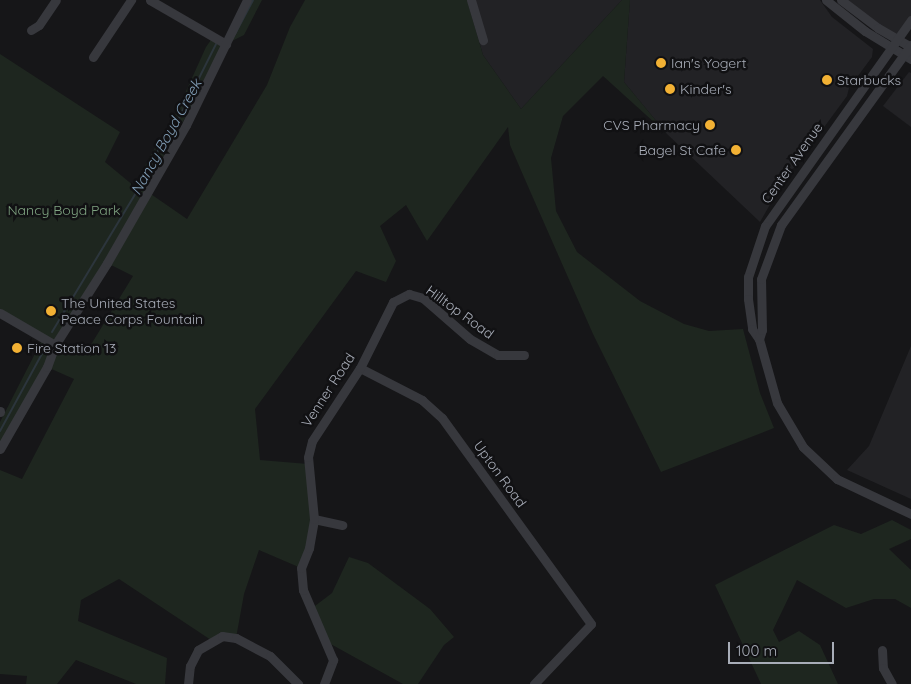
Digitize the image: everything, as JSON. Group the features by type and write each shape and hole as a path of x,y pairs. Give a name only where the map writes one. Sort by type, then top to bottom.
{"street":[{"path":"30,30 39,24 56,0"},
{"path":"93,58 131,0"},
{"path":"150,0 226,44"},
{"path":"0,449 48,367 55,345 145,196 226,44 247,0"},
{"path":"472,0 483,40"},
{"path":"826,0 890,48 907,57"},
{"path":"841,0 897,39 911,46"},
{"name":"Center Avenue","path":"911,20 765,226 748,277 752,329 759,339 777,403 803,447 837,479 911,514"},
{"name":"Center Avenue","path":"759,339 762,330 761,280 781,225 907,57 911,46"},
{"name":"Hilltop Road","path":"409,294 423,298 470,339 498,355 524,355"},
{"name":"Venner Road","path":"324,684 333,660 303,590 301,568 309,548 314,520 308,464 312,441 360,368 393,302 409,294"},
{"path":"0,313 55,345"},
{"name":"Upton Road","path":"360,368 422,400 442,418 591,624 534,684"},
{"path":"314,520 342,525"},
{"path":"188,684 190,666 198,650 222,636 236,638 270,656 298,684"},
{"path":"882,650 883,668 892,684"}],"shaded area":[{"path":"467,0 622,0 521,109 483,55"},
{"path":"630,0 820,0 832,17 873,49 872,57 849,88 847,96 794,168 789,171 760,222 667,134 624,82"},
{"path":"841,0 911,0 911,20 897,39"},
{"path":"909,72 911,73 911,127 883,106"},
{"path":"911,346 911,499 847,470 869,446"}],"green space":[{"path":"247,0 262,0 244,35 226,44"},
{"name":"Nancy Boyd Park","path":"305,0 467,0 483,55 521,109 622,0 630,0 624,82 667,134 603,76 563,116 551,158 556,211 577,252 640,301 684,324 709,331 743,329 760,393 774,428 661,472 593,334 510,145 508,127 427,241 406,205 380,226 396,261 386,282 356,271 255,409 260,460 308,464 314,519 301,568 259,550 244,594 236,638 211,640 119,579 81,600 78,621 167,658 165,684 136,684 76,660 57,684 26,684 27,676 0,674 0,470 22,479 74,379 47,367 0,449 0,422 43,338 0,313 0,54 120,132 105,162 140,191 135,184 157,144 167,133 206,47 213,37 226,44 145,190 187,219 267,85 290,27","holes":["107,263 133,276 84,356 55,345"]},
{"path":"892,520 911,530 911,539 889,549 911,570 911,608 895,599 874,599 846,608 797,580 773,630 779,642 799,631 820,645 838,684 761,684 715,585 834,525 861,534"},
{"path":"349,557 368,563 430,609 454,637 444,645 418,684 403,684 327,642 311,609 332,593"}],"waterway":[{"name":"Nancy Boyd Creek","path":"235,34 253,0"},
{"name":"Nancy Boyd Creek","path":"52,332 146,176 160,146 170,136 216,44"},
{"name":"Nancy Boyd Creek","path":"0,431 44,350"}],"place":[{"name":"Ian's Yogert","path":"661,63"},
{"name":"Starbucks","path":"827,80"},
{"name":"Kinder's","path":"670,89"},
{"name":"CVS Pharmacy","path":"710,125"},
{"name":"Bagel St Cafe","path":"736,150"},
{"name":"The United States Peace Corps Fountain","path":"51,311"},
{"name":"Fire Station 13","path":"17,348"}]}
